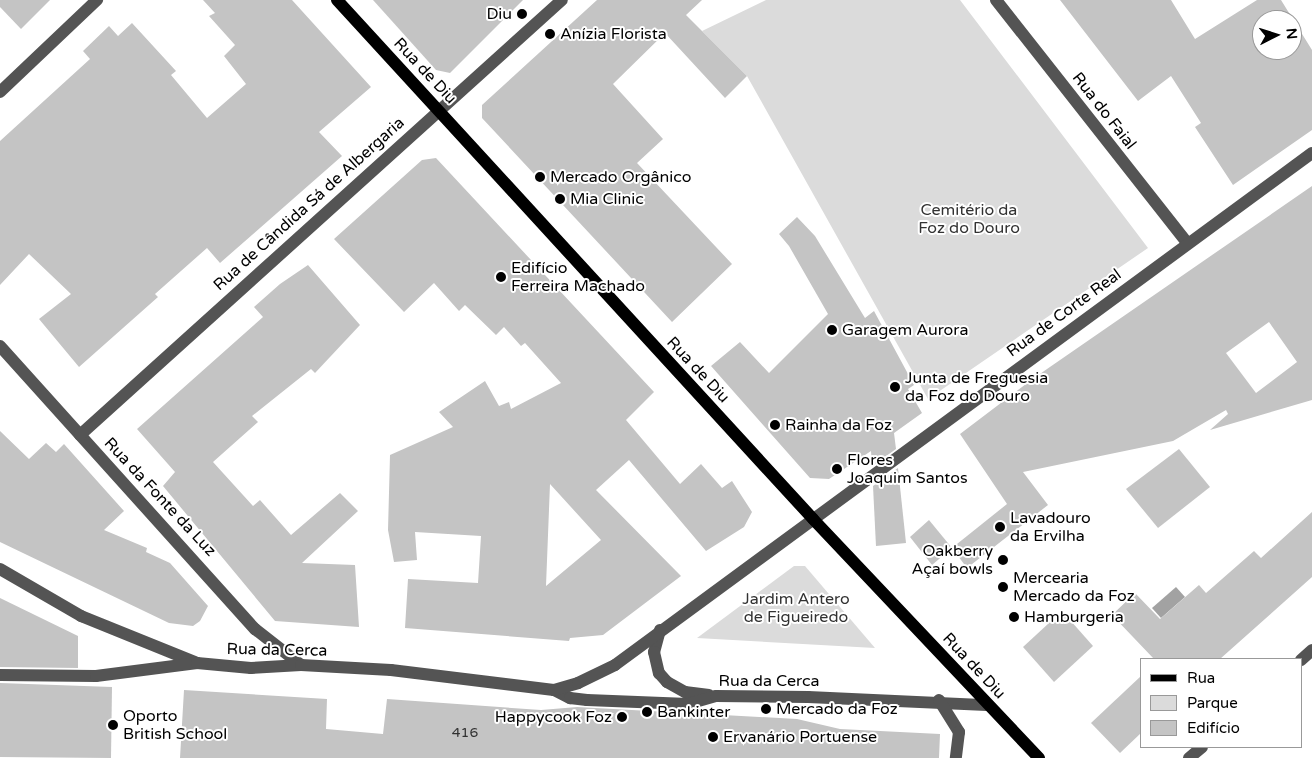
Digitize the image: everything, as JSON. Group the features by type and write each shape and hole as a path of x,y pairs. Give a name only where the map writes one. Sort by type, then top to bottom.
{"main road":[{"name":"Rua de Diu","path":"337,0 813,519 1039,758"}],"street":[{"path":"0,92 97,0"},
{"name":"Rua de Cândida Sá de Albergaria","path":"80,435 438,109 562,0"},
{"name":"Rua do Faial","path":"996,0 1186,243"},
{"name":"Rua de Corte Real","path":"813,519 1186,243 1312,153"},
{"name":"Rua da Fonte da Luz","path":"0,346 255,629 301,665"},
{"path":"716,696 685,692 663,678 654,664 654,652 661,629 813,519"},
{"path":"0,569 81,616 197,663"},
{"name":"Rua da Cerca","path":"554,690 598,675 661,629"},
{"path":"1302,659 1312,650"},
{"name":"Rua da Cerca","path":"0,675 96,676 197,663 251,668 301,665 391,670 554,690 570,698 587,700 688,704 716,696 939,700 988,705"},
{"path":"939,700 958,732 956,758"},
{"path":"1189,758 1201,748"}],"green space":[{"name":"Cemitério da Foz do Douro","path":"766,0 960,0 1148,248 928,399 747,76 702,31"},
{"name":"Jardim Antero de Figueiredo","path":"794,566 805,566 875,648 697,638"}],"shaded area":[{"path":"1176,587 1185,597 1161,618 1152,608"}],"building":[{"path":"0,0 50,0 21,29 0,7"},
{"path":"203,0 292,0 371,87 319,132 342,156 220,263 207,248 155,294 158,297 79,367 39,319 71,294 29,254 0,285 0,141 90,59 83,51 109,26 118,36 132,23 176,71 171,75 207,118 246,84 224,56 235,45 209,16 215,13"},
{"path":"373,0 523,0 450,73 436,70"},
{"path":"597,0 702,0 686,15 747,76 725,98 665,33 613,84 663,139 637,163 732,264 672,322 482,118 482,105"},
{"path":"1060,0 1171,0 1195,39 1257,0 1281,0 1287,10 1252,10 1252,60 1302,60 1302,34 1312,50 1312,130 1233,185 1195,127 1201,123 1171,76 1138,101"},
{"path":"436,158 654,392 626,420 680,484 701,464 722,488 732,481 752,512 744,527 706,551 629,460 596,490 681,576 603,635 570,638 569,641 405,628 408,579 478,583 481,536 415,532 417,560 394,562 388,530 390,455 453,427 439,412 485,381 499,406 509,402 511,409 561,383 525,343 521,346 504,327 496,335 465,305 459,311 434,283 404,312 334,239 422,160","holes":["550,484 601,540 546,586"]},
{"path":"1312,186 1312,400 1210,430 1228,414 1226,410 1173,441 1023,472 1048,505 967,568 952,548 1007,504 960,434 1034,378","holes":["1269,322 1297,362 1256,393 1226,353"]},
{"path":"797,217 815,236 865,318 874,311 914,385 908,389 922,413 894,433 896,449 872,466 871,451 829,479 810,478 711,366 740,342 769,373 828,314 789,246 779,234"},
{"path":"308,265 360,325 315,373 311,369 252,416 258,422 213,462 253,506 260,500 291,535 340,493 358,511 302,563 355,565 359,627 275,621 163,486 175,472 137,429 263,317 254,307 280,284"},
{"path":"0,431 29,459 46,443 56,452 64,444 124,511 104,530 147,548 146,552 170,563 208,606 200,621 193,626 169,623 0,542"},
{"path":"1179,449 1210,487 1158,528 1126,489"},
{"path":"898,468 906,543 876,546 873,486"},
{"path":"1312,512 1312,577 1221,658 1153,658 1112,615 1135,593 1160,619 1199,585 1206,593 1254,551 1261,558"},
{"path":"929,520 952,548 932,565 910,537"},
{"path":"0,598 78,636 78,668 0,667"},
{"path":"1062,611 1093,646 1054,682 1023,647"},
{"path":"1140,677 1140,734 1120,753 1091,723"},
{"path":"0,683 112,687 111,758 0,757"},
{"path":"184,690 327,699 326,729 383,734 387,699 541,710 577,707 797,719 840,729 940,734 939,758 180,758"}],"place":[{"name":"Diu","path":"522,14"},
{"name":"Anízia Florista","path":"550,34"},
{"name":"Mercado Orgânico","path":"540,177"},
{"name":"Mia Clinic","path":"560,199"},
{"name":"Edifício Ferreira Machado","path":"501,277"},
{"name":"Garagem Aurora","path":"832,330"},
{"name":"Junta de Freguesia da Foz do Douro","path":"895,387"},
{"name":"Rainha da Foz","path":"775,425"},
{"name":"Flores Joaquim Santos","path":"837,469"},
{"name":"Lavadouro da Ervilha","path":"1000,527"},
{"name":"Oakberry Açaí bowls","path":"1003,560"},
{"name":"Mercearia Mercado da Foz","path":"1003,587"},
{"name":"Hamburgeria","path":"1014,617"},
{"name":"Mercado da Foz","path":"766,709"},
{"name":"Bankinter","path":"647,712"},
{"name":"Happycook Foz","path":"622,717"},
{"name":"Oporto British School","path":"113,725"},
{"name":"Ervanário Portuense","path":"713,737"}]}
